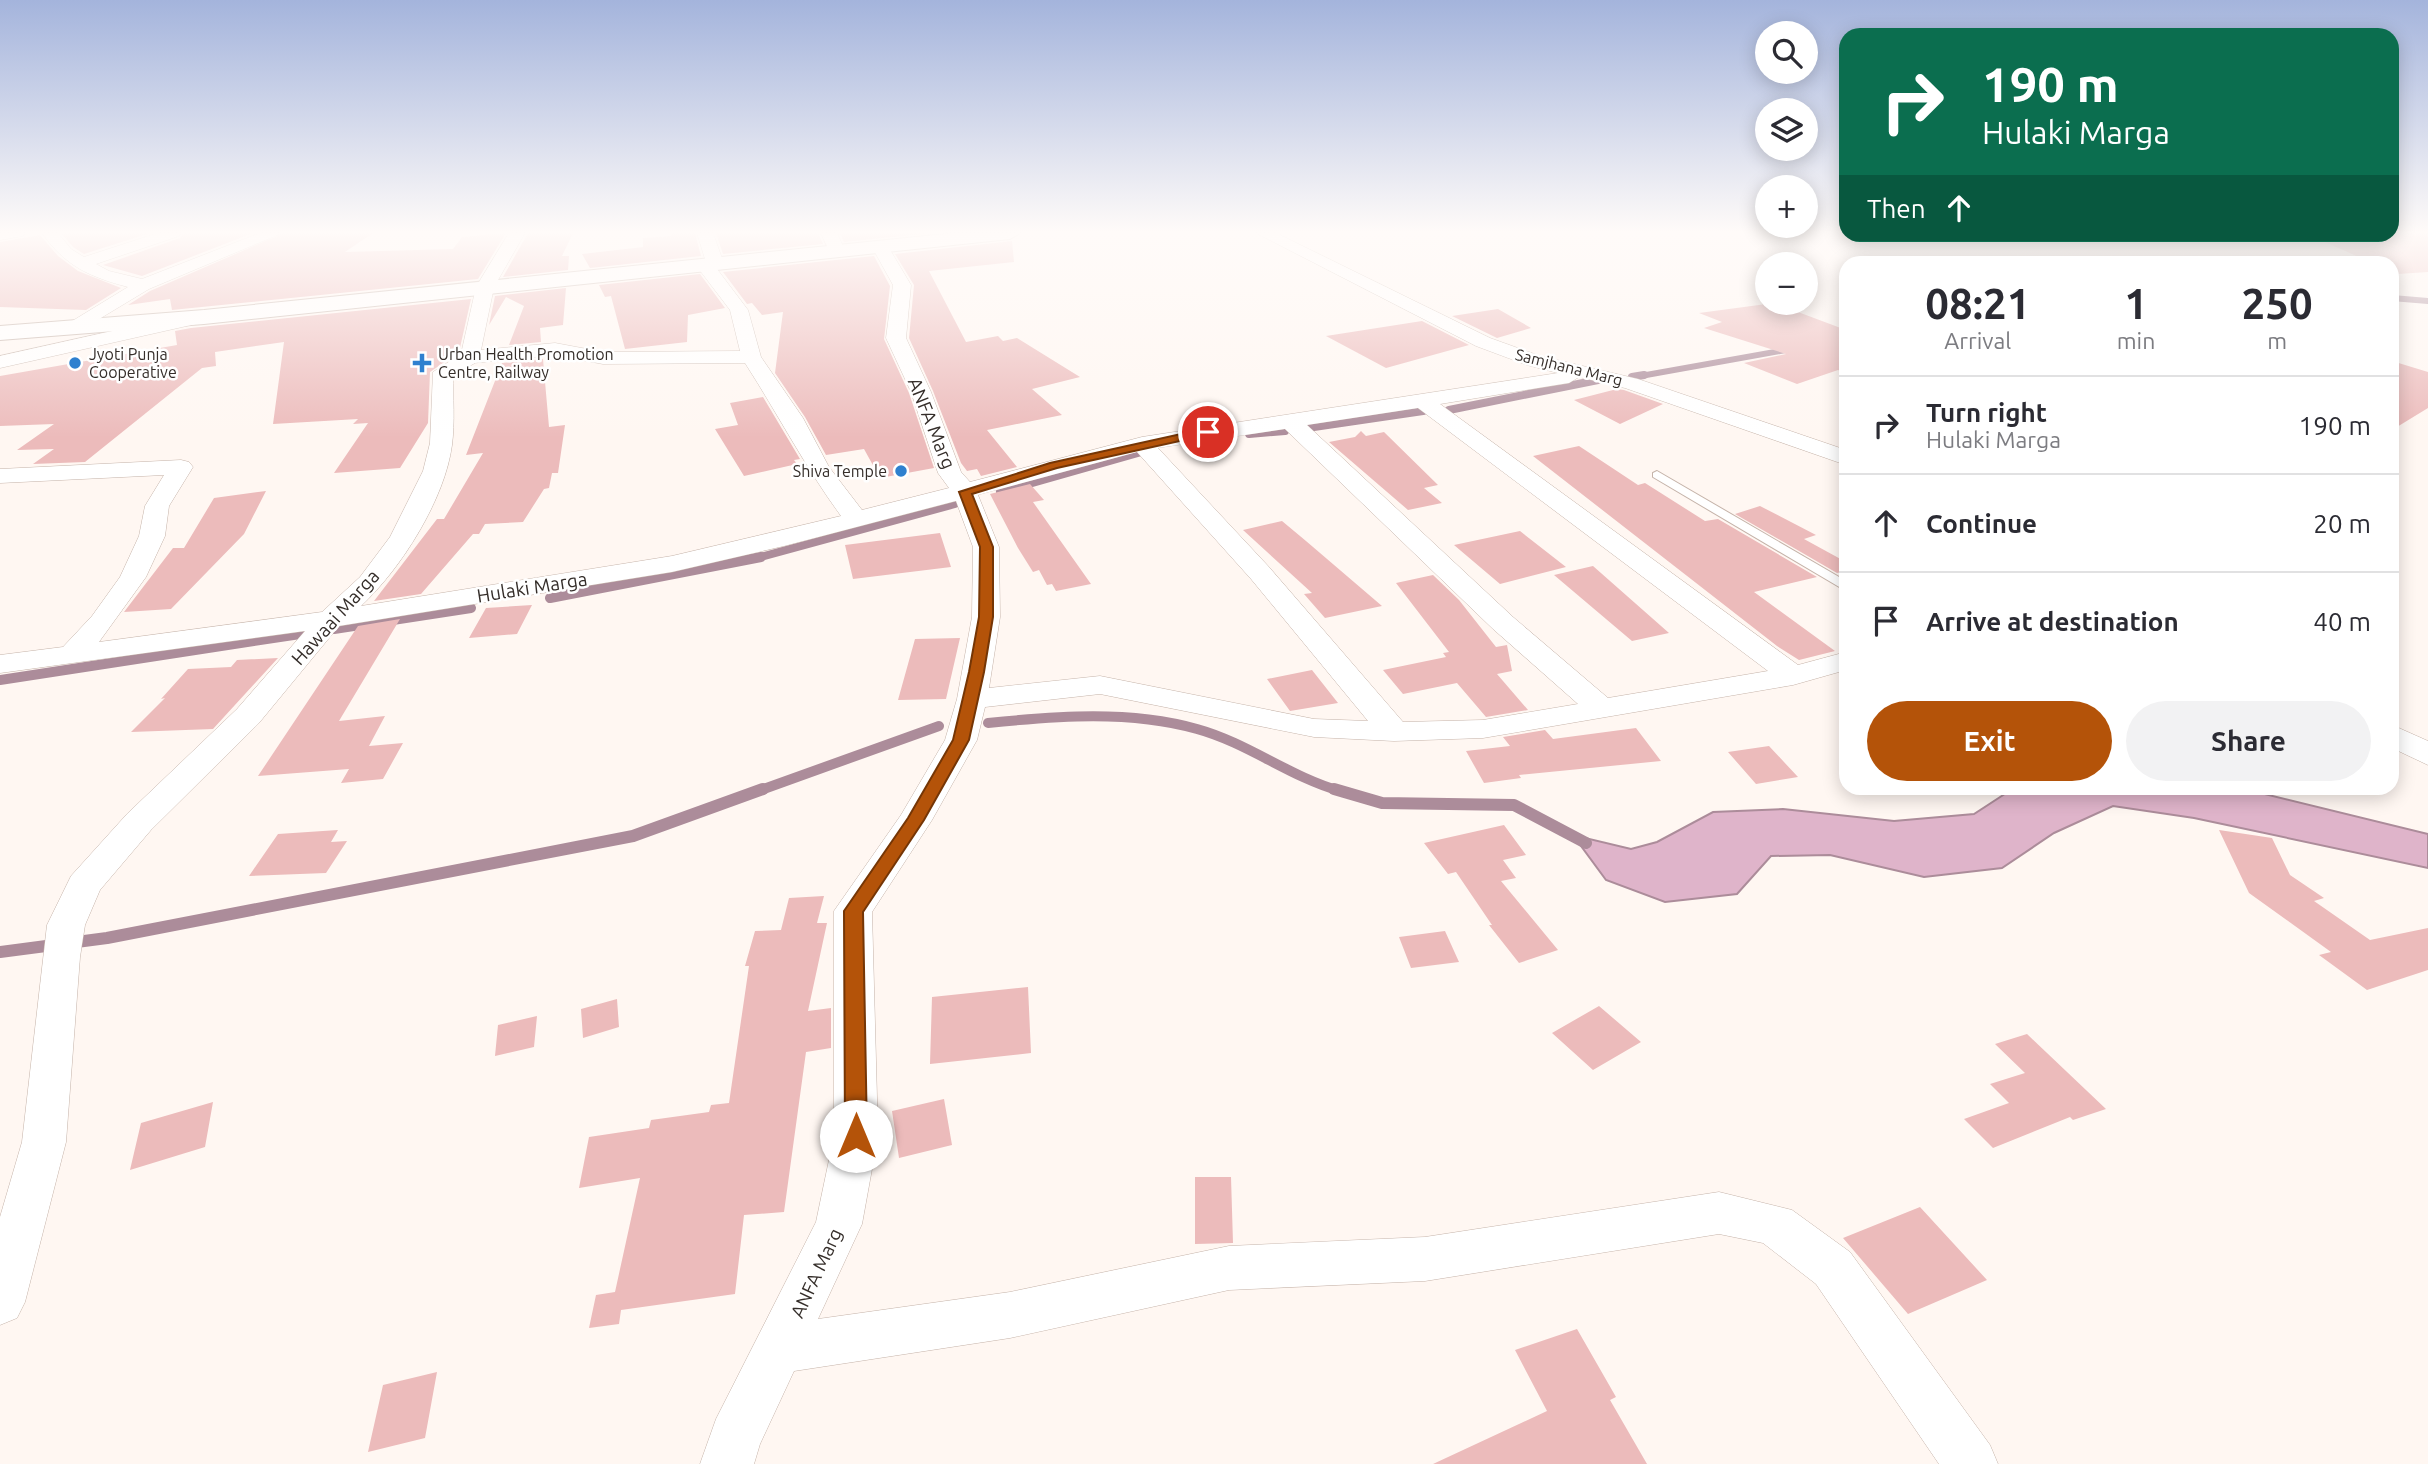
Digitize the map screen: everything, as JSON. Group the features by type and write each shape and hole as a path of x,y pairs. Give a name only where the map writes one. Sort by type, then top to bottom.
{"main road":[{"path":"0,333 204,317 351,301"}],"street":[{"path":"76,327 117,301"},
{"path":"482,301 470,357 555,349 603,358 751,357"},
{"path":"734,301 739,310 751,357 792,418 818,468 855,518"},
{"name":"ANFA Marg","path":"727,1464 735,1438 839,1224 856,1136 853,911 915,820 961,740 972,699 986,617 986,547 965,492 950,473 921,392 896,338 900,301"},
{"name":"Samjhana Marg","path":"1401,301 1483,342 1534,361 1631,383 1839,456"},
{"path":"0,362 204,317"},
{"name":"Hawaai Marga","path":"0,1302 44,1142 64,941 84,885 139,822 248,716 330,619 370,583 402,538 435,471 440,443 443,372 470,357"},
{"name":"Hulaki Marga","path":"0,664 330,619 672,564 775,541 1142,444 1589,374"},
{"path":"1422,401 1793,676"},
{"path":"1291,422 1503,623 1600,707"},
{"path":"1142,444 1260,573 1394,732"},
{"path":"0,475 181,467 157,506 152,537 133,577 103,622 74,652"},
{"path":"972,699 1100,685 1218,706 1314,728 1394,732 1483,729 1793,676 1839,663"},
{"path":"2399,738 2428,755"},
{"path":"780,1349 1010,1315 1229,1268 1425,1259 1719,1213 1775,1225 1833,1268 1971,1464"}],"lane":[{"path":"1657,475 1839,583"}],"shaded area":[{"path":"2003,795 2269,795 2428,834 2428,868 2194,818 2113,806 2054,833 2002,868 1924,877 1830,855 1771,856 1737,894 1665,902 1606,880 1573,835 1631,849 1657,842 1713,812 1783,809 1894,821 1974,814"}],"building":[{"path":"0,301 100,301 86,310 0,307"},
{"path":"134,301 154,301 128,305"},
{"path":"170,301 258,301 172,310"},
{"path":"470,301 459,352 430,372 428,423 400,468 334,473 368,423 353,424 358,419 273,424 284,342 215,352 216,366 202,368 85,462 33,464 54,449 17,450 54,424 0,426 0,376 177,345 175,331"},
{"path":"494,301 503,301 489,325"},
{"path":"515,301 565,301 563,325 540,328 541,342 509,345 524,306"},
{"path":"612,301 720,301 725,308 688,315 687,342 625,349"},
{"path":"745,301 888,301 884,339 909,393 934,468 880,478 864,449 826,455 805,417 775,373 783,312 762,315 752,303 747,304"},
{"path":"912,301 945,301 966,342 998,336 1003,341 1017,338 1080,377 1032,389 1062,415 987,430 1017,467 981,476 977,469 967,471 961,463 909,338"},
{"path":"1755,306 1755,315 1806,315 1839,327 1839,370 1797,384 1744,363 1786,354 1704,328 1722,322 1699,313"},
{"path":"1498,309 1531,328 1497,338 1452,316"},
{"path":"1422,321 1469,345 1386,368 1326,336"},
{"path":"543,359 549,427 565,425 558,473 552,473 549,488 544,489 523,522 485,524 479,534 473,534 421,594 374,601 437,519 444,519 483,453 466,455 502,363"},
{"path":"2399,363 2428,372 2428,408 2399,426"},
{"path":"1617,389 1663,404 1620,424 1574,400"},
{"path":"763,397 800,459 794,460 797,464 744,476 715,429 738,425 730,403"},
{"path":"1361,431 1366,436 1384,432 1438,485 1424,488 1442,503 1408,510 1329,442 1355,437"},
{"path":"1579,446 1638,485 1645,483 1705,521 1718,519 1817,577 1754,592 1835,651 1799,660 1777,646 1533,456"},
{"path":"1030,484 1044,500 1033,502 1091,584 1056,591 1052,584 1047,585 1039,570 1033,572 1018,548 990,494"},
{"path":"266,491 244,534 171,609 124,612 173,548 184,548 214,498"},
{"path":"1760,506 1816,535 1804,539 1839,558 1839,573 1837,573 1735,514"},
{"path":"1282,521 1382,606 1325,618 1304,594 1312,593 1243,530"},
{"path":"1520,531 1566,567 1500,584 1454,545"},
{"path":"940,533 951,567 853,579 845,545"},
{"path":"1593,566 1669,633 1632,641 1554,575"},
{"path":"1433,575 1459,600 1496,647 1507,645 1512,671 1497,674 1528,710 1486,717 1457,683 1403,694 1383,670 1446,657 1443,653 1449,652 1396,583"},
{"path":"532,605 517,634 469,638 486,608"},
{"path":"400,619 339,721 385,716 369,746 403,743 383,779 341,783 349,769 258,776 358,626"},
{"path":"960,638 946,699 898,700 915,639"},
{"path":"278,658 213,729 131,732 165,698 161,699 188,669 231,667 237,660"},
{"path":"1312,670 1338,703 1290,711 1267,679"},
{"path":"1636,728 1661,761 1519,775 1521,778 1484,783 1466,751 1510,746 1503,737 1545,730 1553,739"},
{"path":"1769,746 1798,777 1756,784 1728,752"},
{"path":"1504,825 1526,855 1503,860 1516,878 1501,881 1558,950 1519,963 1489,925 1492,925 1456,872 1448,874 1424,843"},
{"path":"338,830 331,842 347,841 326,873 249,876 278,834"},
{"path":"2219,830 2272,838 2290,875 2324,898 2314,901 2370,940 2428,928 2428,970 2367,990 2319,955 2331,952 2249,893"},
{"path":"824,896 817,923 827,923 808,1011 831,1008 831,1048 806,1052 784,1212 744,1215 735,1294 621,1310 619,1324 589,1328 596,1295 615,1292 640,1178 579,1188 589,1137 649,1128 651,1120 709,1112 711,1105 729,1103 749,966 745,966 755,931 781,930 789,898"},
{"path":"1445,931 1459,962 1411,968 1399,937"},
{"path":"1028,987 1031,1053 930,1064 932,997"},
{"path":"617,999 619,1027 583,1038 581,1009"},
{"path":"1599,1006 1641,1042 1593,1070 1552,1033"},
{"path":"537,1016 534,1047 495,1056 498,1025"},
{"path":"2027,1034 2106,1109 2073,1120 2070,1117 1993,1148 1964,1119 2009,1103 1990,1084 2025,1073 1995,1044"},
{"path":"944,1099 952,1145 899,1158 892,1111"},
{"path":"213,1102 205,1147 130,1170 141,1123"},
{"path":"1195,1177 1231,1177 1233,1243 1195,1244"},
{"path":"1920,1207 1987,1280 1908,1314 1843,1238"},
{"path":"1577,1329 1616,1397 1610,1400 1647,1464 1433,1464 1547,1411 1515,1350"},
{"path":"437,1372 425,1438 368,1452 383,1385"}],"waterway":[{"path":"1635,377 1791,349"},
{"path":"1632,377 1644,375"},
{"path":"1449,410 1598,380"},
{"path":"1307,428 1423,411"},
{"path":"1249,434 1285,431"},
{"path":"1000,492 1145,451"},
{"path":"759,557 955,504"},
{"path":"550,598 759,557"},
{"path":"753,559 759,557"},
{"path":"334,629 471,608"},
{"path":"0,680 300,634"},
{"path":"988,723 1093,716 1172,723 1216,735 1334,789"},
{"path":"758,791 939,726"},
{"path":"0,952 107,938 633,836 763,789"},
{"path":"1334,789 1382,803 1514,805 1586,843"},
{"path":"1334,789 1340,791"}],"place":[{"name":"Jyoti Punja Cooperative","path":"75,363"},
{"name":"Urban Health Promotion Centre, Railway","path":"422,363"},
{"name":"Shiva Temple","path":"901,471"}],"route":[{"path":"856,1136 853,911 915,820 961,740 977,672 986,617 986,547 965,492 1055,465 1142,444 1208,432"}]}
